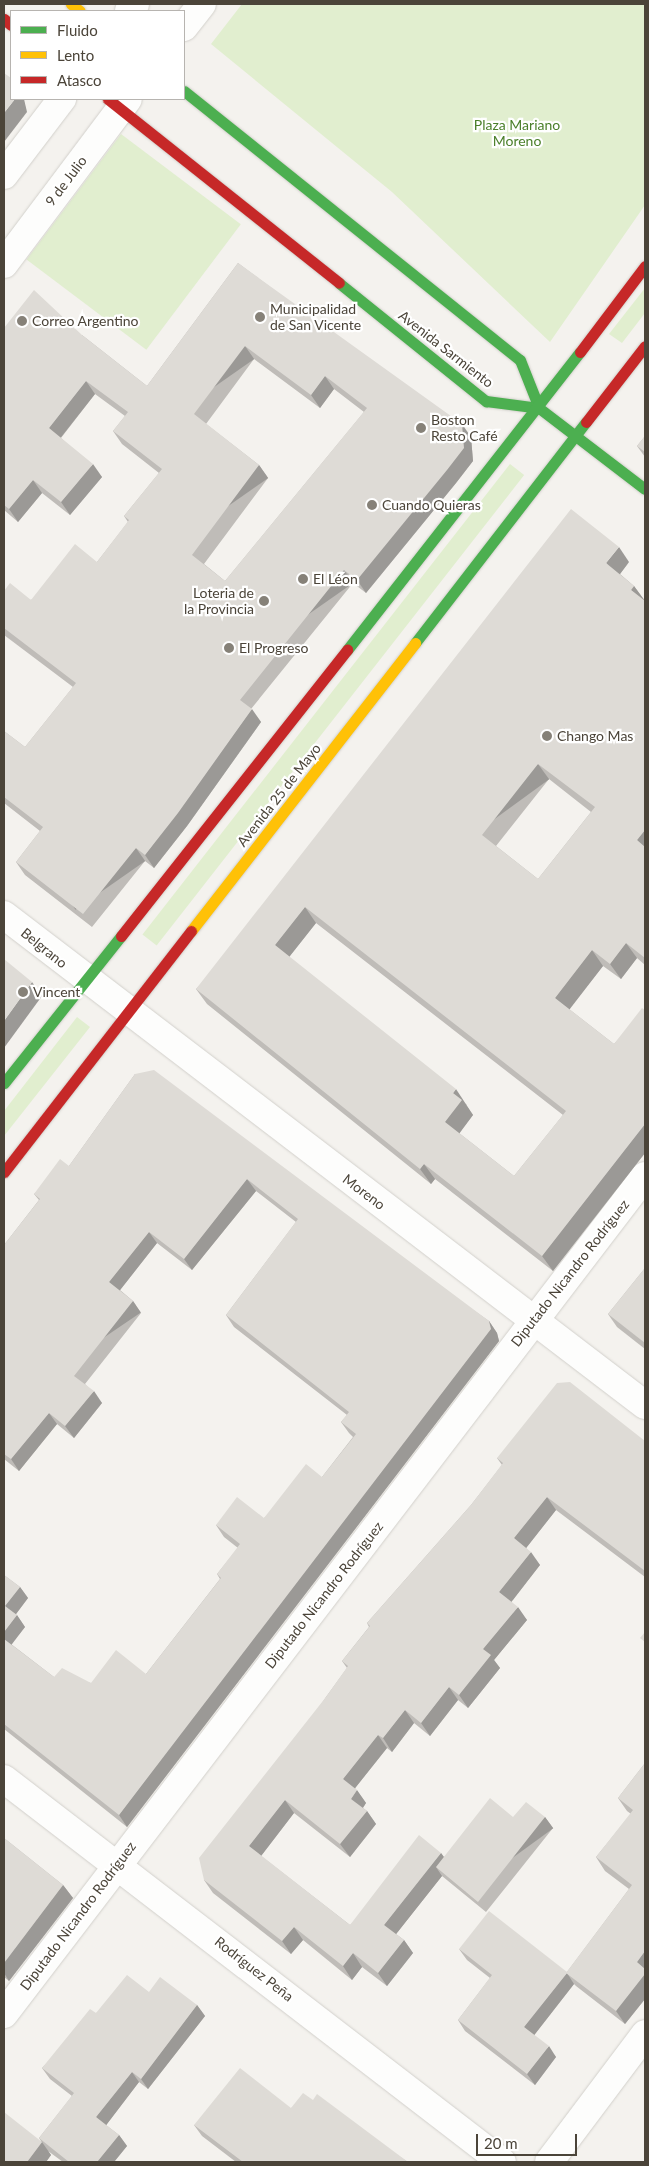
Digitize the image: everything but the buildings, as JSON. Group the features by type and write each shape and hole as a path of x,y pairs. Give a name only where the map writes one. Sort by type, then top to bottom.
{"main road":[{"path":"185,92 520,360 540,408 645,489"},
{"name":"Avenida Sarmiento","path":"119,102 486,401 540,408"},
{"path":"4,1083 83,980 540,408 645,266"},
{"name":"Avenida 25 de Mayo","path":"4,1172 645,346"}],"street":[{"path":"185,26 202,4"},
{"path":"4,175 61,100"},
{"name":"9 de Julio","path":"4,264 119,102"},
{"name":"Belgrano","path":"4,915 83,980"},
{"name":"Moreno","path":"83,980 645,1405"},
{"name":"Diputado Nicandro Rodríguez","path":"4,2014 645,1176"},
{"name":"Rodríguez Peña","path":"4,1779 118,1863 502,2162"},
{"path":"549,2162 645,2034"}],"green space":[{"name":"Plaza Mariano Moreno","path":"242,4 645,4 645,205 550,342 392,192 211,44"},
{"path":"121,134 241,224 146,350 27,259"},
{"path":"645,288 645,313 622,343 609,334"},
{"path":"510,464 524,475 157,946 142,934"},
{"path":"77,1017 90,1027 4,1136 4,1111"}],"traffic: fast":[{"path":"185,92 520,360 539,408"},
{"path":"339,283 486,401 539,408 645,489"},
{"path":"347,650 580,352"},
{"path":"415,643 586,422"},
{"path":"4,1083 121,936"}],"traffic: slow":[{"path":"71,4 79,10"},
{"path":"191,931 415,643"}],"traffic: jam":[{"path":"4,19 10,24"},
{"path":"109,100 339,283"},
{"path":"580,352 645,266"},
{"path":"586,422 645,346"},
{"path":"121,936 347,650"},
{"path":"4,1172 191,931"}],"place":[{"name":"Municipalidad de San Vicente","path":"260,317"},
{"name":"Correo Argentino","path":"22,321"},
{"name":"Boston Resto Café","path":"421,428"},
{"name":"Cuando Quieras","path":"372,505"},
{"name":"El Léon","path":"303,579"},
{"name":"Loteria de la Provincia","path":"264,601"},
{"name":"El Progreso","path":"229,648"},
{"name":"Chango Mas","path":"547,736"},
{"name":"Vincent","path":"23,992"}]}
